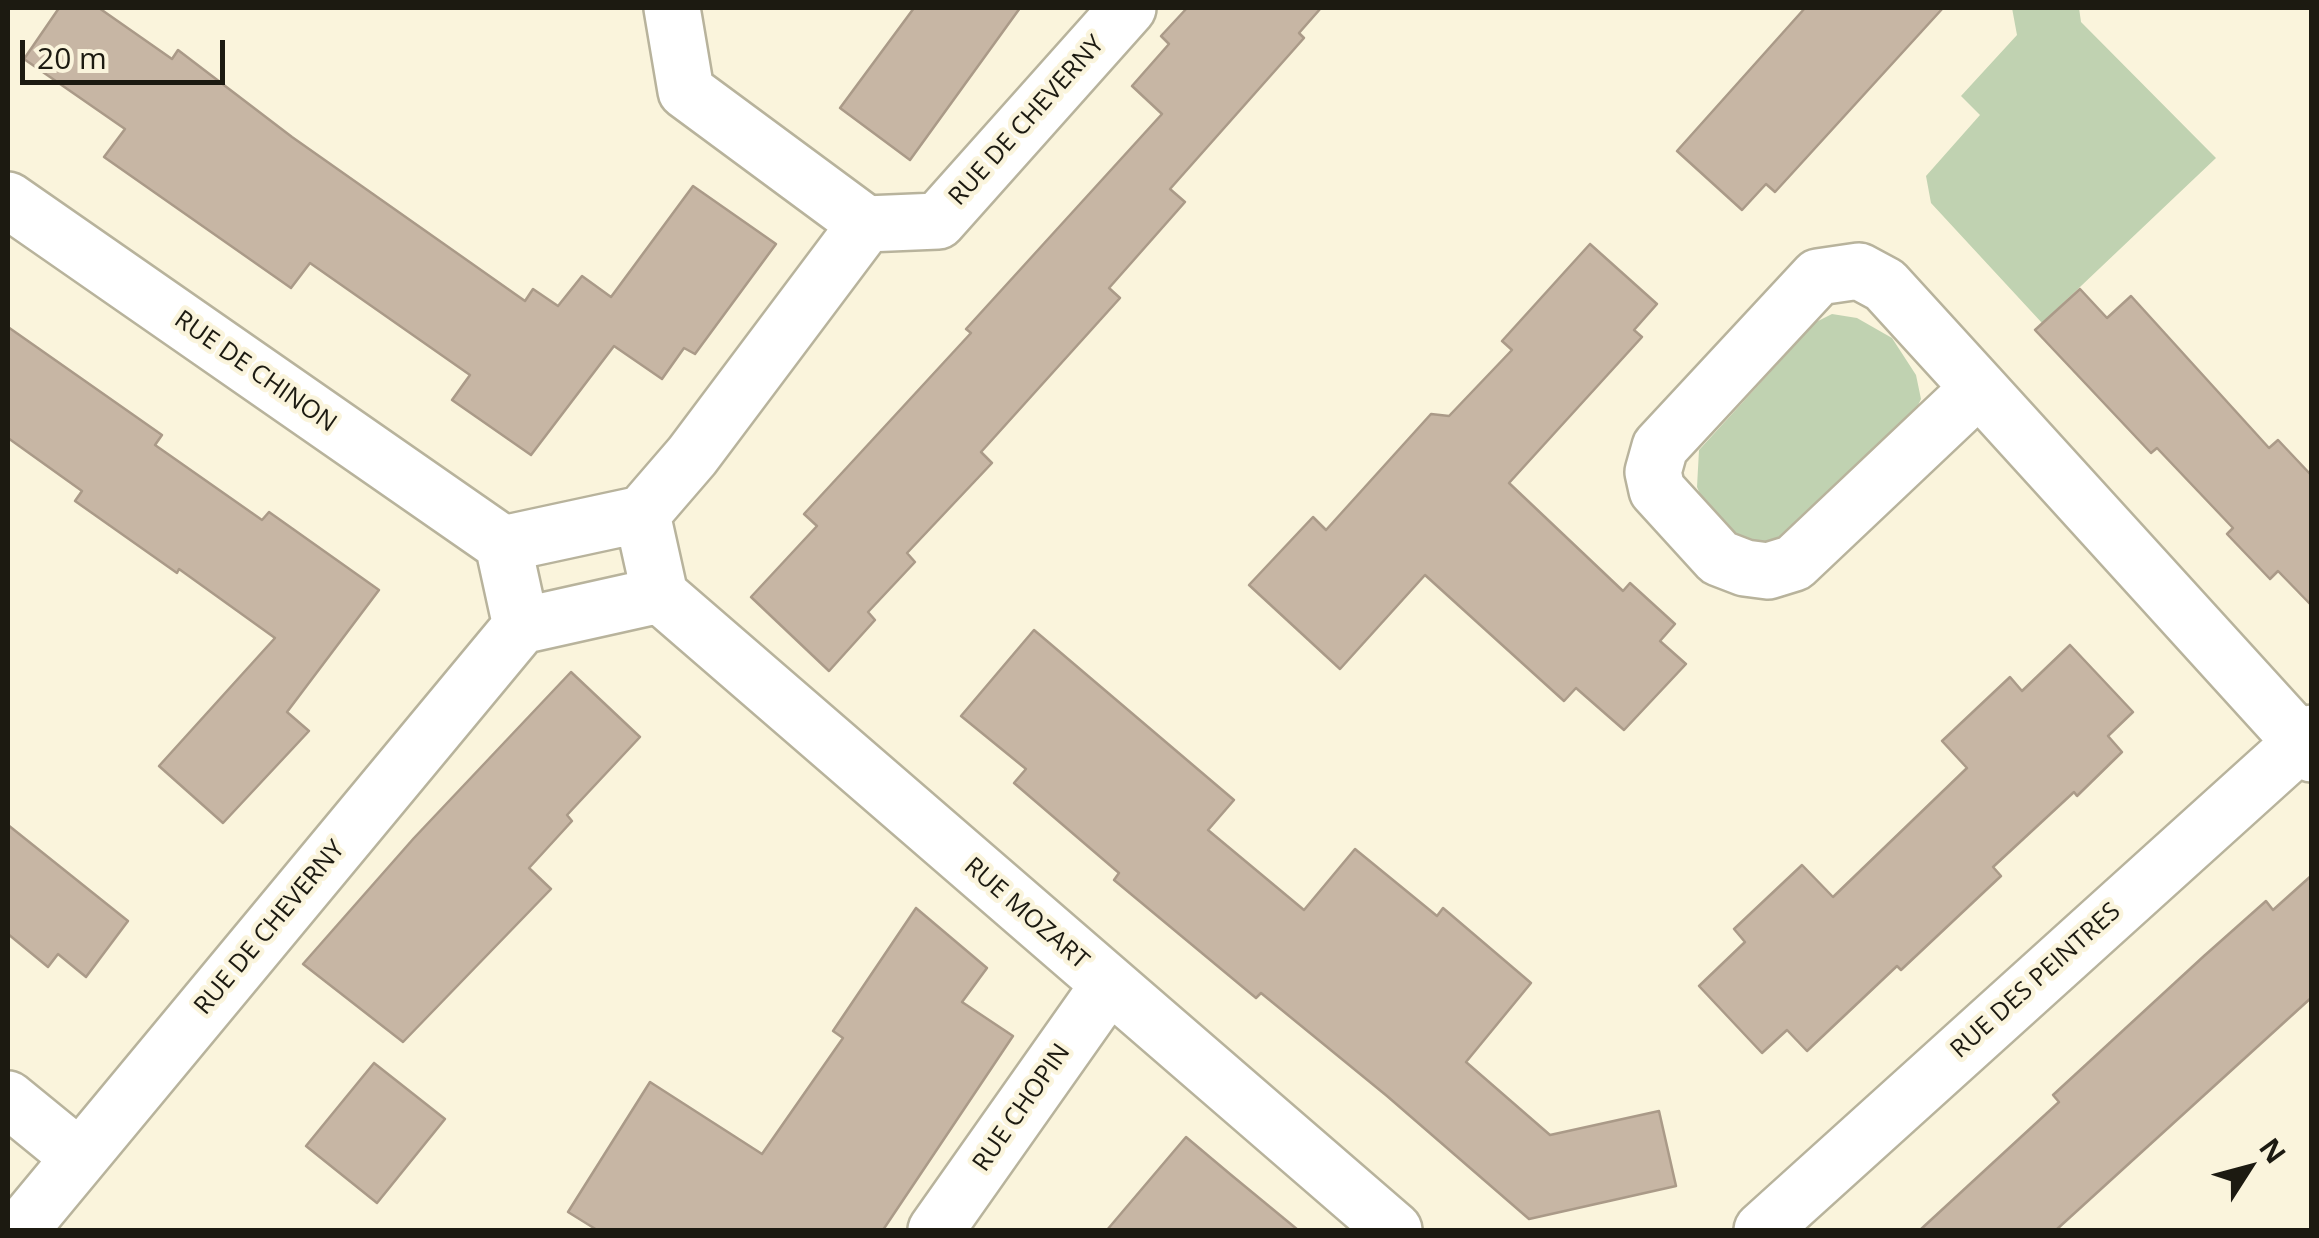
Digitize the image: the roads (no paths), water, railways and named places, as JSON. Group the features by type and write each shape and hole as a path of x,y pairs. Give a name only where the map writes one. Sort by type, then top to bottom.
{"street":[{"path":"642,514 660,595 521,626 503,544 642,514 692,456 866,224 686,91 672,8"},
{"name":"RUE DE CHEVERNY","path":"866,224 938,220 1128,8"},
{"name":"RUE DE CHINON","path":"8,200 503,544"},
{"path":"1979,388 1794,564 1768,571 1719,558 1657,490 1653,472 1660,447 1818,277 1859,270 1885,285 2308,744"},
{"name":"RUE MOZART","path":"660,595 1394,1230"},
{"name":"RUE DE CHEVERNY","path":"20,1230 521,626"},
{"name":"RUE DES PEINTRES","path":"1762,1230 2308,744"},
{"name":"RUE CHOPIN","path":"936,1230 1108,986"},
{"path":"8,1099 79,1157"}]}
